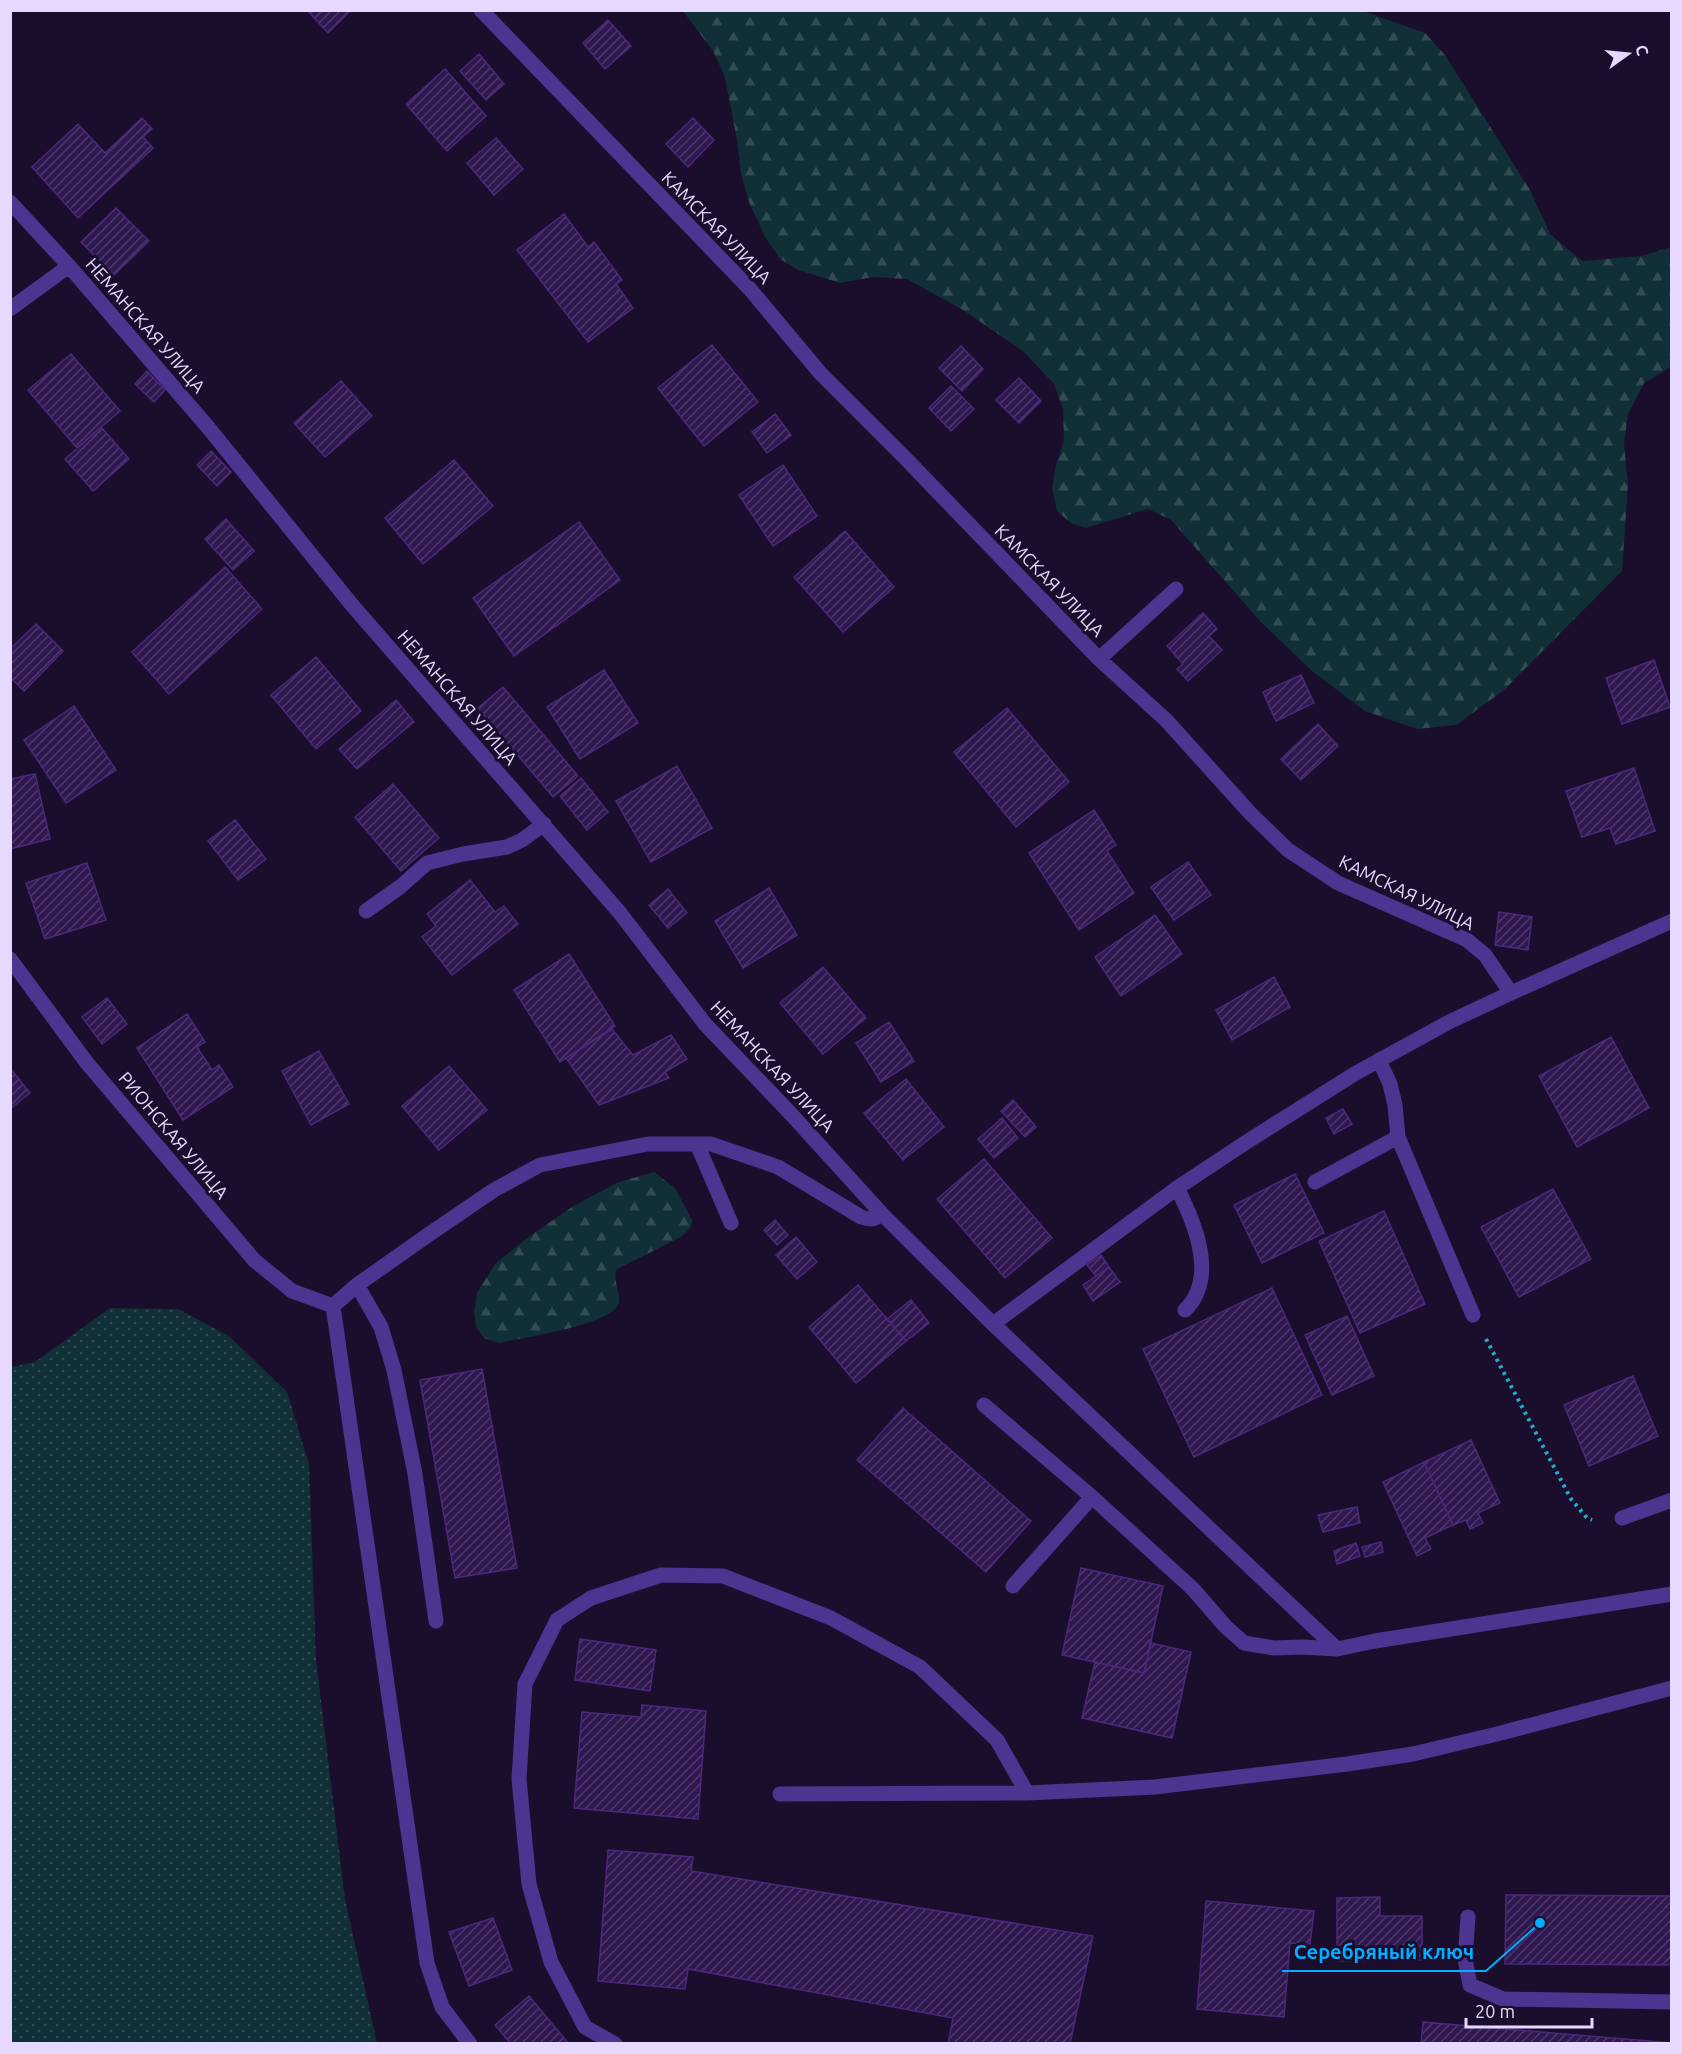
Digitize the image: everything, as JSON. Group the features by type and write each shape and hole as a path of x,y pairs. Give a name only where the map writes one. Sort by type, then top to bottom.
{"lane":[{"name":"КАМСКАЯ УЛИЦА","path":"481,10 749,288 821,374 1099,659 1166,720 1250,813 1288,850 1338,883 1467,940 1485,955 1511,993"},
{"name":"НЕМАНСКАЯ УЛИЦА","path":"10,202 69,266 207,426 352,605 544,824 620,914 705,1024 882,1214 993,1324 1337,1649"},
{"path":"10,309 69,266"},
{"path":"1099,659 1176,589"},
{"path":"366,911 427,863 507,847 522,840 544,824"},
{"path":"993,1324 1177,1188 1379,1060 1451,1021 1671,921"},
{"name":"РИОНСКАЯ УЛИЦА","path":"10,959 87,1063 254,1260 292,1291 333,1306"},
{"path":"1379,1060 1390,1084 1395,1105 1398,1137 1473,1315"},
{"path":"1315,1182 1398,1137"},
{"path":"470,2043 442,2007 427,1963 333,1306 357,1285 485,1196 540,1165 648,1144 711,1144 778,1167 869,1220 882,1214"},
{"path":"697,1144 731,1223"},
{"path":"1177,1188 1199,1242 1201,1264 1199,1287 1192,1303 1185,1310"},
{"path":"357,1285 381,1327 394,1370 415,1474 436,1621"},
{"path":"984,1405 1092,1497 1193,1589 1225,1626 1244,1643 1274,1648 1337,1649 1671,1594"},
{"path":"1013,1586 1092,1497"},
{"path":"1622,1518 1671,1500"},
{"path":"615,2043 585,2027 551,1962 529,1884 519,1779 525,1684 557,1620 591,1598 661,1575 723,1576 831,1618 920,1667 997,1740 1028,1793"},
{"path":"780,1794 1028,1793 1155,1787 1402,1755 1497,1734 1671,1688"},
{"path":"1468,1917 1466,1959 1470,1985 1492,1995 1503,1999 1671,2002"}],"path":[{"path":"1473,1315 1571,1499 1587,1518 1605,1523 1622,1518"}],"green space":[{"path":"1360,10 1425,33 1445,55 1530,190 1550,234 1582,261 1641,256 1671,247 1671,367 1644,383 1628,414 1624,443 1628,485 1622,571 1504,690 1456,725 1417,729 1365,711 1312,671 1261,622 1171,520 1148,509 1086,528 1071,523 1057,511 1052,488 1064,440 1063,409 1054,384 1024,352 963,310 907,279 873,277 840,283 798,270 780,259 765,237 749,202 741,174 725,77 713,51 683,11"},
{"path":"654,1172 675,1188 692,1220 691,1227 681,1237 617,1269 615,1278 619,1301 611,1312 599,1319 544,1334 499,1343 484,1338 476,1327 474,1312 477,1293 495,1264 527,1238 575,1205 619,1182"},
{"path":"110,1308 178,1309 229,1336 287,1392 309,1464 316,1660 345,1899 377,2043 11,2043 11,1367 35,1362"}],"building":[{"path":"307,10 351,10 328,33"},
{"path":"608,20 631,46 605,69 583,43"},
{"path":"479,54 504,84 486,100 460,71"},
{"path":"445,69 486,116 447,151 406,104"},
{"path":"142,118 152,129 143,137 153,148 78,218 32,167 78,124 105,153"},
{"path":"693,118 714,140 688,167 666,144"},
{"path":"496,138 523,169 494,195 467,163"},
{"path":"116,208 149,241 114,275 81,242"},
{"path":"564,214 588,247 594,242 622,280 616,284 633,308 588,342 517,250"},
{"path":"712,345 758,402 704,446 658,388"},
{"path":"961,346 983,369 962,391 939,368"},
{"path":"71,354 120,411 77,448 28,390"},
{"path":"147,371 165,390 154,402 135,384"},
{"path":"1019,378 1041,401 1019,423 996,400"},
{"path":"341,381 372,416 325,457 294,423"},
{"path":"951,386 974,409 951,431 929,408"},
{"path":"775,414 791,435 767,453 752,432"},
{"path":"101,427 129,459 93,491 65,459"},
{"path":"211,451 231,472 217,486 197,465"},
{"path":"454,460 493,506 423,564 385,518"},
{"path":"783,465 817,516 773,546 739,495"},
{"path":"226,519 254,551 233,570 205,539"},
{"path":"579,522 620,580 514,656 473,598"},
{"path":"845,531 894,587 843,632 794,577"},
{"path":"225,567 262,609 169,694 132,652"},
{"path":"1203,613 1217,629 1209,636 1222,650 1188,681 1177,669 1183,664 1167,646"},
{"path":"36,624 63,651 24,691 10,677 10,649"},
{"path":"316,657 361,711 316,749 271,695"},
{"path":"1654,660 1670,707 1622,724 1606,678"},
{"path":"604,670 638,723 580,759 547,707"},
{"path":"1301,675 1314,703 1276,721 1263,692"},
{"path":"503,687 578,776 553,797 478,708"},
{"path":"396,700 414,722 357,769 339,749"},
{"path":"74,706 116,770 66,803 24,740"},
{"path":"1007,708 1069,782 1016,827 954,752"},
{"path":"1318,724 1338,746 1301,780 1281,759"},
{"path":"677,766 712,828 651,862 616,801"},
{"path":"1634,768 1655,831 1616,844 1610,828 1582,837 1566,791"},
{"path":"35,774 50,839 10,849 10,779"},
{"path":"581,778 608,812 587,830 560,796"},
{"path":"393,784 439,838 401,871 355,817"},
{"path":"1094,810 1116,845 1107,851 1134,893 1079,930 1029,853"},
{"path":"235,820 266,859 238,880 208,841"},
{"path":"1188,862 1211,895 1174,920 1151,887"},
{"path":"87,863 106,920 45,939 26,883"},
{"path":"470,880 495,912 504,906 518,924 452,975 422,937 436,926 427,914"},
{"path":"769,888 797,935 743,968 715,921"},
{"path":"668,889 687,913 668,928 649,905"},
{"path":"1499,912 1532,917 1528,950 1495,945"},
{"path":"1155,915 1182,954 1121,996 1095,957"},
{"path":"569,954 615,1026 560,1062 514,990"},
{"path":"823,967 866,1018 823,1054 780,1003"},
{"path":"1274,977 1290,1007 1232,1040 1216,1010"},
{"path":"107,998 127,1024 102,1044 82,1017"},
{"path":"187,1014 205,1042 197,1047 212,1070 219,1065 233,1087 183,1120 137,1048"},
{"path":"889,1022 914,1061 881,1082 856,1043"},
{"path":"612,1029 633,1055 671,1035 687,1059 665,1072 669,1078 599,1105 566,1058"},
{"path":"1611,1037 1649,1108 1577,1147 1539,1076"},
{"path":"319,1051 349,1104 311,1125 282,1071"},
{"path":"449,1066 487,1110 439,1150 402,1106"},
{"path":"10,1068 30,1093 10,1109"},
{"path":"906,1079 944,1127 903,1160 864,1113"},
{"path":"1013,1100 1036,1127 1025,1137 1001,1111"},
{"path":"1343,1109 1352,1124 1334,1134 1326,1118"},
{"path":"1002,1118 1018,1138 994,1158 978,1139"},
{"path":"984,1159 1052,1238 1005,1278 937,1199"},
{"path":"1295,1174 1324,1233 1262,1263 1234,1205"},
{"path":"1553,1189 1591,1259 1519,1297 1481,1227"},
{"path":"1384,1211 1425,1304 1360,1333 1319,1241"},
{"path":"775,1220 788,1235 777,1245 764,1230"},
{"path":"796,1237 817,1262 797,1279 776,1255"},
{"path":"1101,1255 1109,1267 1096,1276 1087,1265"},
{"path":"1109,1267 1120,1282 1093,1301 1083,1285"},
{"path":"858,1285 906,1341 856,1383 809,1327"},
{"path":"1272,1288 1322,1395 1194,1457 1143,1349"},
{"path":"911,1300 929,1323 906,1341 887,1319"},
{"path":"1347,1316 1374,1376 1332,1395 1305,1335"},
{"path":"482,1369 517,1568 455,1578 420,1380"},
{"path":"1633,1376 1658,1436 1589,1466 1564,1405"},
{"path":"903,1408 1031,1521 986,1572 857,1460"},
{"path":"1471,1440 1500,1503 1478,1513 1483,1523 1470,1529 1466,1520 1453,1525 1424,1462"},
{"path":"1424,1462 1453,1525 1425,1538 1431,1549 1417,1556 1383,1482"},
{"path":"1357,1507 1360,1523 1323,1532 1318,1515"},
{"path":"1381,1542 1383,1552 1365,1557 1362,1547"},
{"path":"1356,1543 1360,1556 1337,1564 1334,1551"},
{"path":"1081,1568 1163,1586 1144,1673 1062,1655"},
{"path":"580,1639 656,1650 650,1691 575,1680"},
{"path":"1151,1643 1191,1652 1172,1738 1082,1718 1095,1662 1144,1673"},
{"path":"642,1705 706,1711 698,1819 574,1808 582,1712 641,1717"},
{"path":"608,1850 693,1857 691,1871 1093,1936 1070,2044 948,2044 953,2018 688,1969 685,1989 598,1981"},
{"path":"1506,1895 1672,1896 1672,1965 1505,1964"},
{"path":"1380,1897 1380,1916 1422,1916 1422,1960 1337,1961 1337,1898"},
{"path":"1206,1901 1314,1911 1310,1944 1290,1943 1284,2017 1197,2009"},
{"path":"493,1918 512,1970 469,1986 449,1932"},
{"path":"529,1996 569,2044 511,2044 495,2025"},
{"path":"1423,2022 1672,2043 1672,2044 1421,2044"}],"place":[{"name":"Серебряный ключ","path":"1540,1923"}]}
